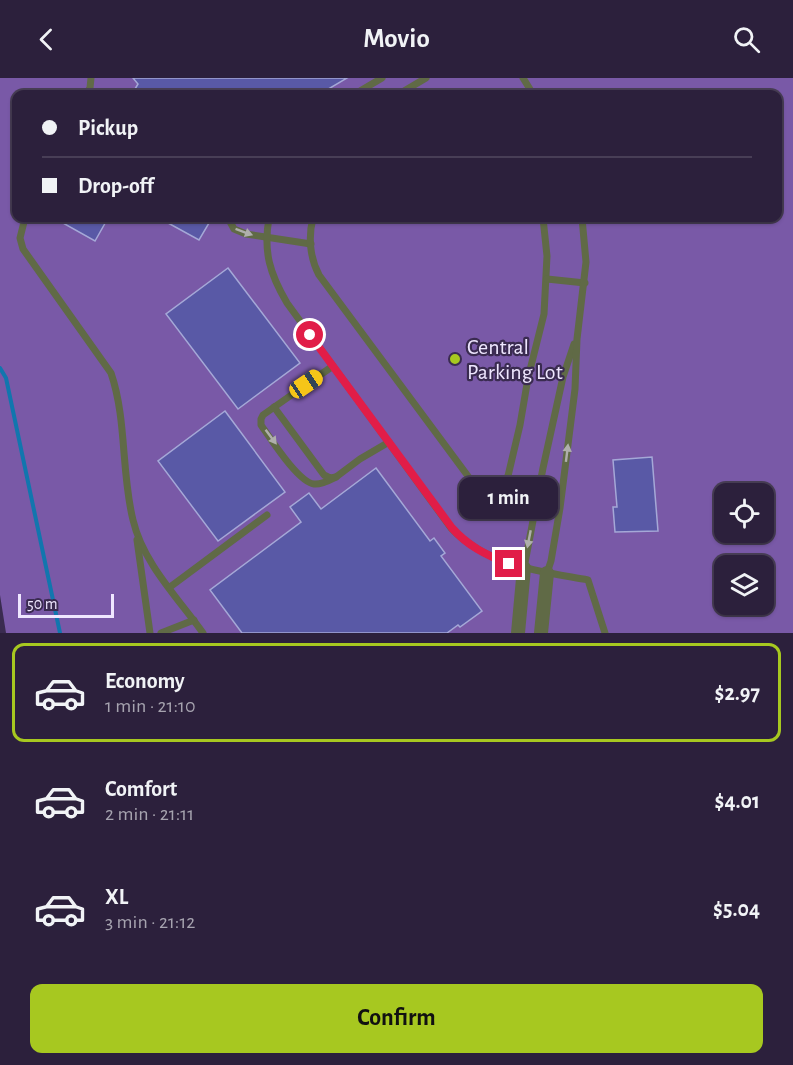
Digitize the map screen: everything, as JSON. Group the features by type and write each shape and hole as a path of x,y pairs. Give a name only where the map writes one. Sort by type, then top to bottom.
{"street":[{"path":"518,633 524,568"},
{"path":"541,633 547,573"}],"lane":[{"path":"362,90 382,78"},
{"path":"406,90 426,78"},
{"path":"24,222 21,237 23,249 107,366 114,382 129,501 136,531 150,633"},
{"path":"229,222 240,232 311,244"},
{"path":"268,222 266,237 269,265 276,285 461,538 491,557 524,568 588,580 605,633"},
{"path":"312,222 310,228 314,265 320,275 479,491 487,495 501,485 508,476 544,314 547,256 543,222"},
{"path":"547,573 558,518 577,374 577,339 586,262 582,222"},
{"path":"547,279 585,283"},
{"path":"524,568 563,377 577,339"},
{"path":"333,366 308,386 263,415 261,425 301,478 313,484 336,477 389,442"},
{"path":"274,407 324,476 336,477"},
{"path":"170,587 267,515"},
{"path":"136,531 145,552 203,633"},
{"path":"161,633 194,620"}],"shaded area":[{"path":"0,78 793,78 793,633 6,633 0,595"}],"building":[{"path":"133,78 347,78 327,90 134,90 138,84"},
{"path":"61,222 106,222 95,241"},
{"path":"166,222 210,222 199,240"},
{"path":"228,268 300,363 238,409 166,314"},
{"path":"225,411 285,492 218,541 158,461"},
{"path":"652,457 658,531 615,532 613,507 617,507 613,460"},
{"path":"376,468 430,541 434,538 445,553 441,556 482,611 460,627 458,625 447,633 242,633 210,590 301,522 290,507 309,493 321,509"}],"waterway":[{"path":"0,368 6,378 60,633"}],"place":[{"name":"Central Parking Lot","path":"455,359"}],"route":[{"path":"310,335 452,528 472,547 509,564"}]}
